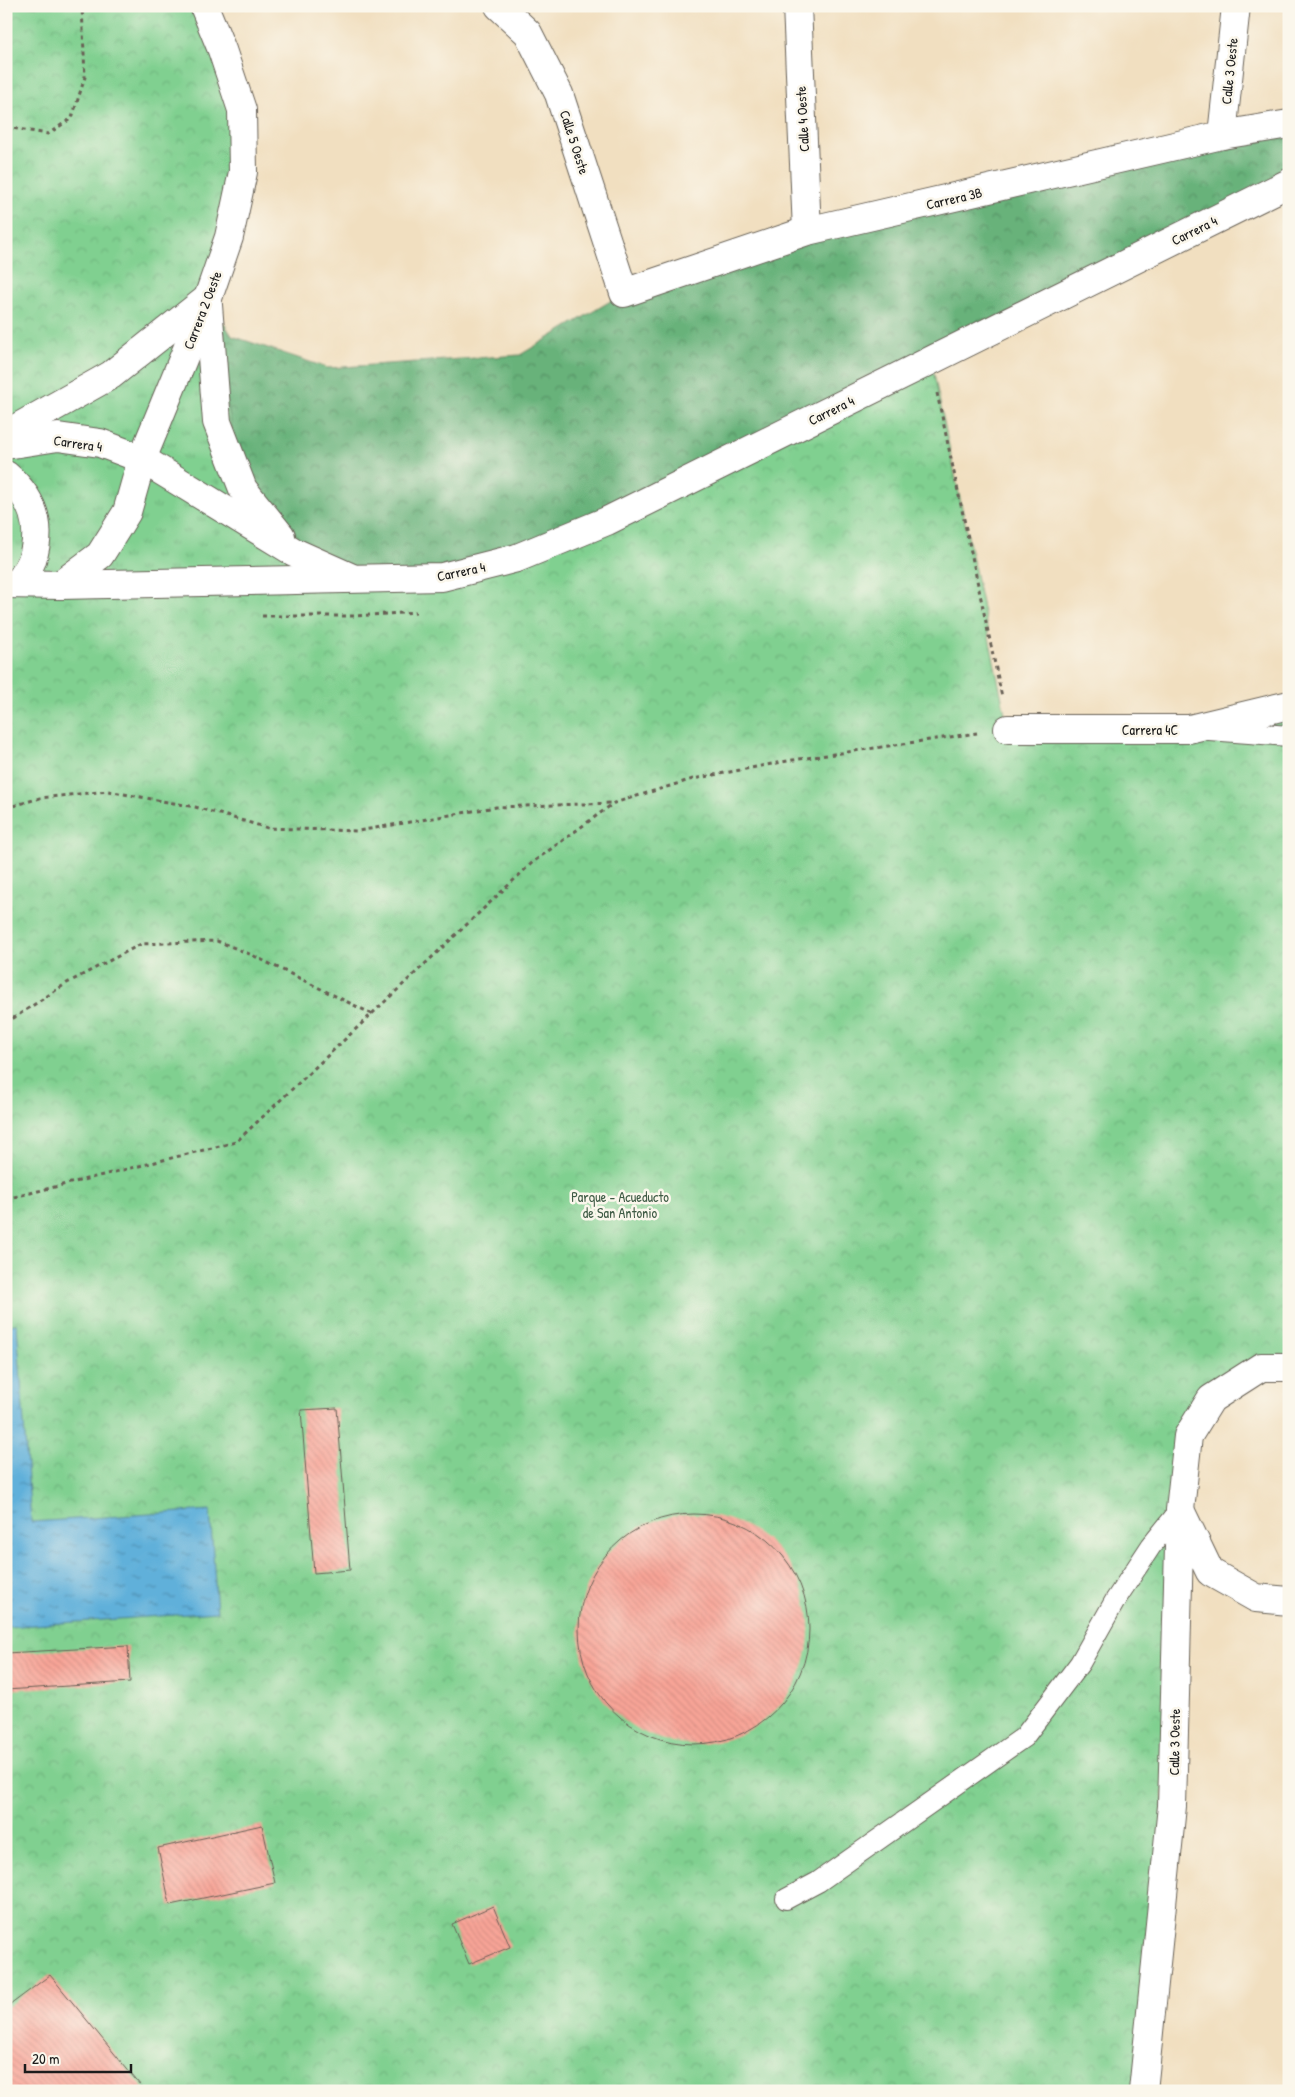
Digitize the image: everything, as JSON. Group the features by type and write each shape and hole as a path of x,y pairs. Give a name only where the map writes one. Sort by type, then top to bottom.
{"street":[{"name":"Carrera 2 Oeste","path":"60,585 100,555 127,512 142,459 208,298 229,237 243,172 242,110 222,50 204,6"},
{"name":"Calle 5 Oeste","path":"499,6 528,33 559,94 624,293"},
{"name":"Calle 4 Oeste","path":"797,6 807,231"},
{"name":"Calle 3 Oeste","path":"1222,135 1236,6"},
{"name":"Carrera 3B","path":"624,293 807,231 1222,135 1289,124"},
{"name":"Carrera 4","path":"12,584 60,585 442,577 517,558 607,521 1289,184"},
{"path":"6,434 111,375 208,298"},
{"path":"208,298 217,422 243,489 294,552"},
{"name":"Carrera 4","path":"6,445 58,437 100,443 142,459 294,552 356,580"},
{"path":"6,475 19,486 33,509 37,535 32,561 12,584"},
{"name":"Carrera 4C","path":"1008,729 1189,729 1289,705"},
{"name":"Calle 3 Oeste","path":"1143,2091 1172,1806 1180,1510 1188,1436 1211,1399 1261,1367 1289,1367"},
{"path":"1180,1510 1210,1572 1256,1598 1289,1601"}],"lane":[{"path":"1189,729 1289,736"},
{"path":"786,1899 818,1882 1024,1737 1080,1663 1116,1599 1152,1546 1180,1510"}],"path":[{"path":"6,127 48,134 72,118 85,77 82,6"},
{"path":"6,808 40,798 108,791 195,807 268,828 358,831 496,807 614,803 693,779 793,760 1008,729 931,360"},
{"path":"6,1199 236,1142 534,862 614,803"},
{"path":"6,1023 67,983 141,944 217,941 252,955 372,1014"}],"green space":[{"path":"6,6 204,6 242,110 208,298 6,434"},
{"path":"1289,124 1289,183 517,558 356,580 294,552 243,489 208,298 232,336 328,368 520,355 624,293 807,231"},
{"path":"208,298 356,580 6,584 6,434"},
{"name":"Parque - Acueducto de San Antonio","path":"931,360 1008,728 1189,729 1289,705 1289,1367 1261,1367 1188,1436 1143,2091 6,2091 6,584 356,580 517,558"}],"water":[{"path":"17,1324 31,1522 210,1510 217,1612 6,1627 6,1325"}],"building":[{"path":"337,1408 350,1570 314,1573 301,1410"},
{"path":"683,1514 705,1514 738,1522 758,1533 776,1547 790,1565 801,1585 807,1606 809,1629 807,1652 801,1673 790,1693 776,1711 758,1725 738,1736 705,1744 683,1744 650,1736 630,1725 612,1711 598,1693 587,1673 579,1640 579,1618 587,1585 598,1565 612,1547 630,1533 650,1522"},
{"path":"128,1646 130,1682 6,1690 6,1653"},
{"path":"262,1825 275,1883 170,1905 158,1848"},
{"path":"493,1906 510,1947 469,1964 452,1924"},
{"path":"50,1975 145,2091 6,2091 6,2008"}]}
